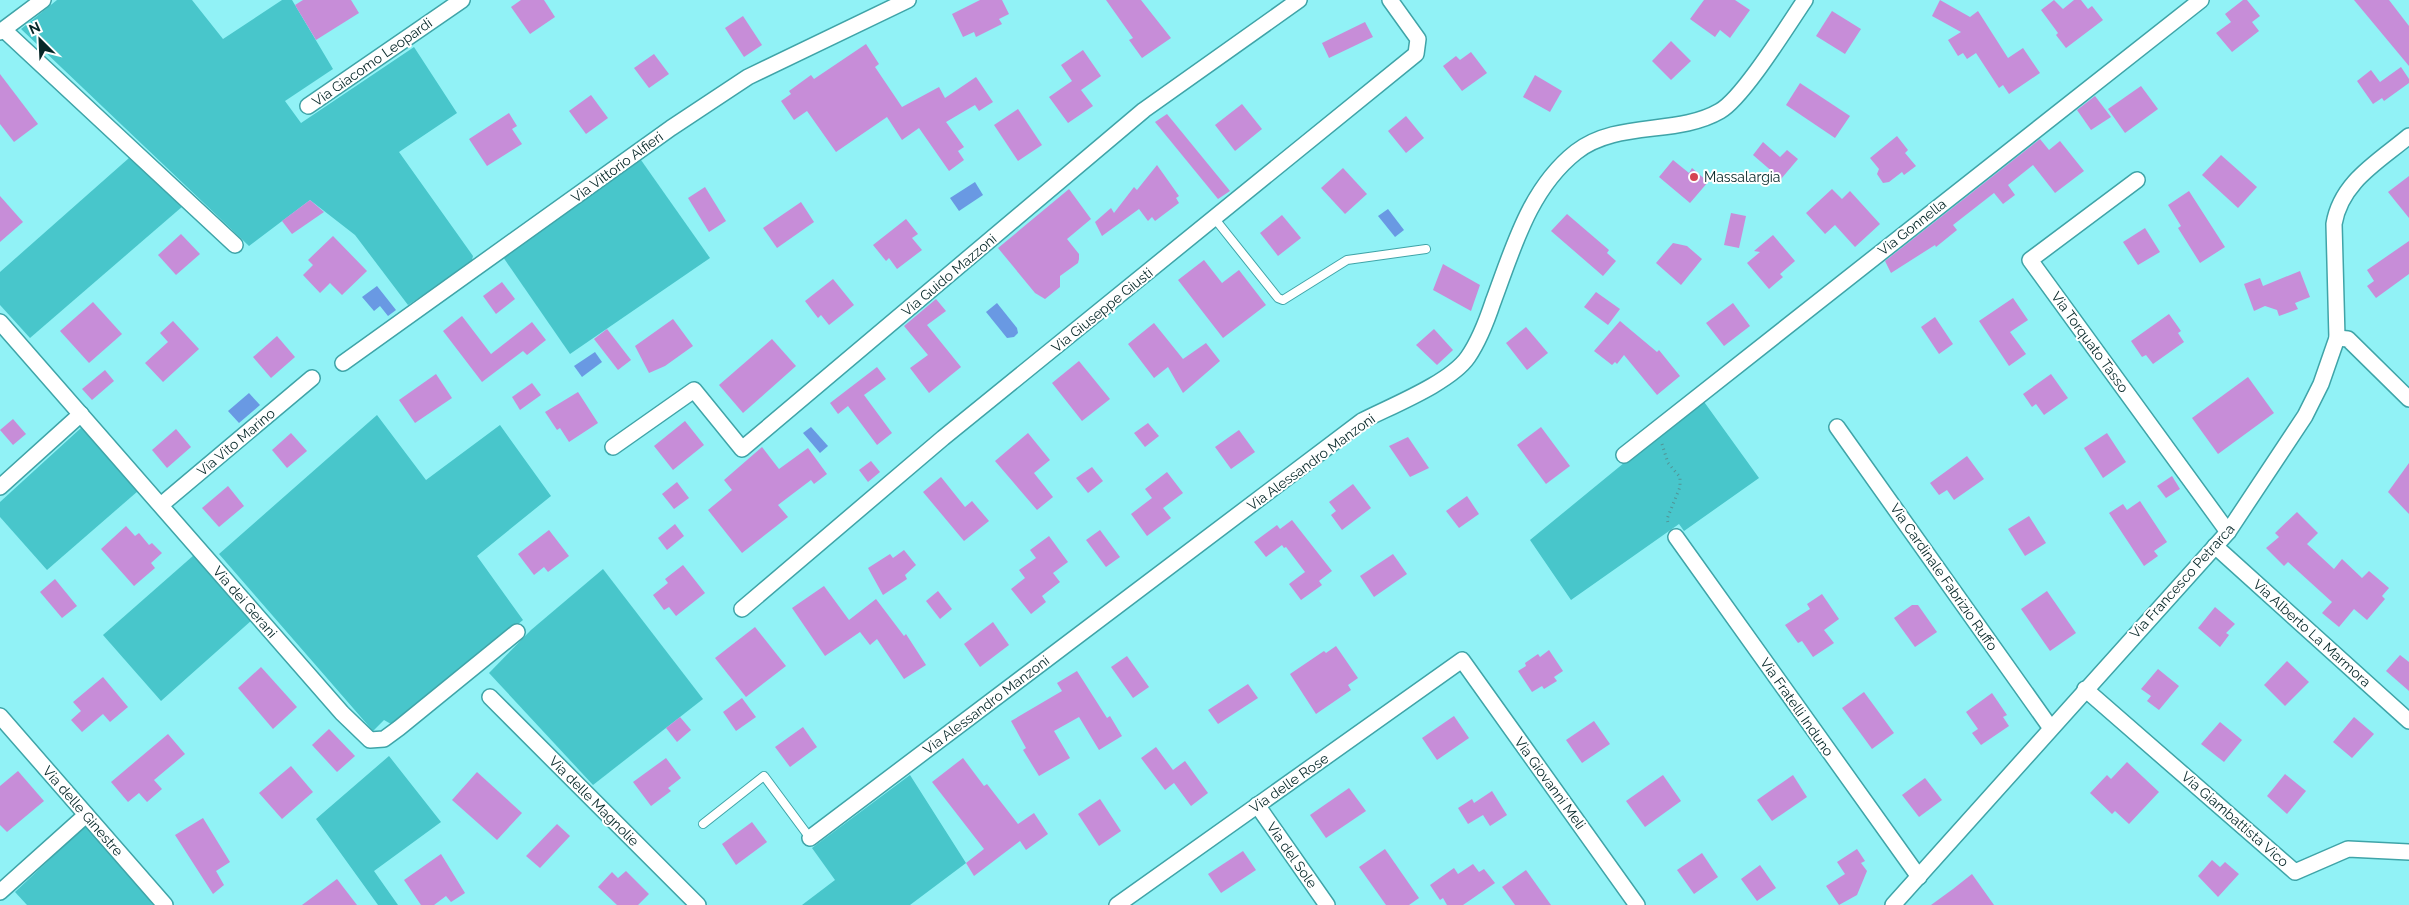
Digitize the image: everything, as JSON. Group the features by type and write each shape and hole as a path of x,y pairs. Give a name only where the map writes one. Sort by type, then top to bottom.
{"street":[{"path":"43,0 2,31 235,246"},
{"name":"Via Giacomo Leopardi","path":"308,106 462,0"},
{"name":"Via Vittorio Alfieri","path":"344,364 671,128 748,77 908,0"},
{"name":"Via Guido Mazzoni","path":"613,447 694,390 742,449 1144,110 1299,0"},
{"name":"Via Giuseppe Giusti","path":"742,609 943,438 1416,54 1418,39 1390,0"},
{"name":"Via Alessandro Manzoni","path":"810,838 1362,421 1441,381 1468,358 1486,323 1518,234 1538,193 1556,172 1576,152 1596,140 1705,118 1722,110 1741,90 1805,0"},
{"name":"Via Gonnella","path":"1624,455 1656,427 2201,0"},
{"name":"Via Francesco Petrarca","path":"1897,904 2050,727 2228,532 2305,416 2321,384 2337,338 2334,224 2336,208 2344,194 2355,181 2409,136"},
{"name":"Via Torquato Tasso","path":"2137,180 2030,260 2228,532"},
{"name":"Via dei Gerani","path":"0,322 342,713 370,740 384,739 400,728 517,632"},
{"path":"2337,338 2348,340 2409,399"},
{"name":"Via Vito Marino","path":"161,505 312,378"},
{"path":"0,487 81,414"},
{"name":"Via Cardinale Fabrizio Ruffo","path":"1837,427 2050,727"},
{"name":"Via Fratelli Induno","path":"1676,537 1919,877"},
{"name":"Via Alberto La Marmora","path":"2215,546 2409,721"},
{"name":"Via delle Rose","path":"1117,905 1462,660"},
{"name":"Via Giovanni Meli","path":"1462,660 1637,905"},
{"name":"Via Giambattista Vico","path":"2085,689 2295,872 2348,849 2409,852"},
{"name":"Via delle Magnolie","path":"490,697 698,905"},
{"name":"Via delle Ginestre","path":"0,716 165,905"},
{"name":"Via del Sole","path":"1257,805 1327,905"},
{"path":"0,892 86,815"}],"lane":[{"path":"1215,219 1278,298 1283,300 1347,260 1426,249"},
{"path":"704,824 764,776 810,838"}],"path":[{"path":"1656,427 1668,463 1680,477 1680,487 1666,519 1670,530 1676,537"}],"shaded area":[{"path":"57,0 192,0 223,39 282,0 292,0 333,69 285,101 301,123 414,47 457,113 399,152 473,256 471,264 408,305 355,235 310,200 249,246 21,29"},
{"path":"129,158 183,206 30,338 0,305 0,272"},
{"path":"641,160 710,258 570,354 503,257"},
{"path":"975,182 983,195 959,211 950,198"},
{"path":"1388,209 1404,230 1395,237 1378,216"},
{"path":"377,286 396,310 388,316 380,306 374,311 362,297"},
{"path":"997,303 1017,328 1018,333 1014,337 1007,338 986,312"},
{"path":"595,352 602,362 582,377 574,366"},
{"path":"249,393 260,405 239,423 228,411"},
{"path":"1702,399 1759,478 1684,531 1679,524 1571,600 1530,540"},
{"path":"377,415 426,480 500,425 551,496 477,556 523,620 408,714 391,724 384,720 373,731 219,554"},
{"path":"82,427 138,491 47,570 0,517 0,502"},
{"path":"811,427 828,446 820,453 803,433"},
{"path":"194,555 252,620 161,701 103,635"},
{"path":"603,569 703,699 593,785 489,673 531,630"},
{"path":"389,756 441,822 374,871 398,905 378,905 316,819"},
{"path":"910,775 966,863 910,905 802,905 835,880 812,848"},
{"path":"86,825 155,905 27,905 15,892"}],"building":[{"path":"303,0 351,0 359,13 316,40 295,5"},
{"path":"521,0 544,0 555,17 530,34 511,7"},
{"path":"980,0 1002,0 1009,14 999,19 1002,24 976,37 974,32 963,37 952,14"},
{"path":"1106,0 1141,0 1171,38 1142,58 1129,40 1133,38"},
{"path":"1704,0 1735,0 1750,10 1730,38 1720,30 1715,37 1690,19"},
{"path":"1940,0 1970,17 1978,11 2008,58 2023,48 2040,73 2009,94 2003,85 1999,88 1976,53 1967,59 1963,53 1958,56 1948,40 1961,32 1932,16"},
{"path":"2054,0 2063,9 2074,0 2081,0 2088,9 2092,6 2103,20 2066,48 2056,35 2058,33 2041,10"},
{"path":"2243,0 2247,0 2260,16 2252,22 2259,31 2232,52 2216,33 2231,22 2225,14"},
{"path":"2354,0 2389,0 2409,26 2409,66"},
{"path":"1832,11 1861,29 1845,54 1816,36"},
{"path":"743,16 762,45 744,57 725,28"},
{"path":"1365,22 1373,37 1329,58 1322,43"},
{"path":"1671,41 1691,61 1671,80 1652,61"},
{"path":"866,44 879,64 875,67 902,107 939,87 945,98 976,77 993,102 979,111 975,105 946,122 964,147 958,151 964,160 949,171 919,128 902,140 887,117 836,152 807,111 794,120 781,101 791,94 789,91 811,75 814,79"},
{"path":"1083,50 1101,76 1081,90 1093,106 1068,123 1049,97 1072,81 1061,65"},
{"path":"1471,52 1487,73 1462,91 1443,66 1456,56 1460,60"},
{"path":"654,54 669,74 649,88 634,68"},
{"path":"2401,67 2409,79 2409,83 2384,101 2382,98 2373,104 2357,81 2371,70 2380,82"},
{"path":"0,74 38,124 14,142 0,124"},
{"path":"1535,75 1562,91 1550,112 1523,97"},
{"path":"1800,83 1850,116 1835,138 1786,105"},
{"path":"2141,86 2158,109 2125,133 2108,109"},
{"path":"591,95 608,118 586,134 569,111"},
{"path":"2095,96 2111,117 2091,130 2077,110"},
{"path":"1242,104 1262,129 1235,151 1215,125"},
{"path":"1018,109 1042,145 1018,161 994,125"},
{"path":"509,113 517,126 512,129 522,144 487,166 469,139"},
{"path":"1167,114 1230,191 1218,199 1155,122"},
{"path":"1406,116 1424,138 1406,153 1388,131"},
{"path":"1897,136 1908,150 1905,153 1916,166 1904,175 1902,172 1889,182 1883,183 1877,174 1879,169 1870,158"},
{"path":"2040,139 2049,150 2060,141 2084,171 2055,193 2033,165 2008,185 2015,195 2003,204 1994,193 1953,225 1957,230 1936,247 1935,245 1891,273 1885,261"},
{"path":"1763,142 1780,157 1787,150 1798,159 1781,179 1753,155"},
{"path":"2221,155 2257,187 2238,208 2202,175"},
{"path":"1673,160 1689,173 1692,168 1708,182 1690,203 1659,177"},
{"path":"1157,165 1179,196 1176,198 1179,203 1155,221 1152,217 1148,221 1139,209 1102,236 1095,222 1111,208 1114,213 1134,187 1137,190"},
{"path":"1343,168 1367,194 1345,214 1321,188"},
{"path":"2409,176 2409,218 2388,192"},
{"path":"705,187 726,221 709,232 688,198"},
{"path":"1069,189 1091,219 1067,239 1079,254 1078,263 1060,276 1060,287 1045,299 1035,293 998,248"},
{"path":"1832,189 1842,199 1850,191 1880,224 1855,247 1835,225 1825,234 1806,213"},
{"path":"2189,191 2225,247 2200,263 2178,228 2181,226 2168,205"},
{"path":"0,196 23,222 0,242"},
{"path":"310,200 324,212 292,234 282,221"},
{"path":"801,202 814,222 777,248 763,228"},
{"path":"1731,213 1746,216 1739,248 1724,245"},
{"path":"1567,214 1609,250 1607,253 1616,261 1603,276 1551,231"},
{"path":"1282,215 1301,238 1278,256 1260,233"},
{"path":"906,219 918,234 912,238 922,250 897,269 889,258 886,261 873,245"},
{"path":"2145,228 2160,252 2138,265 2123,242"},
{"path":"181,234 200,254 176,275 158,255"},
{"path":"1773,235 1795,261 1780,274 1783,277 1769,289 1747,263 1760,252 1754,251"},
{"path":"333,236 367,271 342,295 330,283 320,293 303,275 313,265 308,260"},
{"path":"2409,241 2409,274 2376,298 2367,286 2374,281 2367,270"},
{"path":"1673,243 1687,246 1702,259 1681,285 1656,263"},
{"path":"1204,260 1222,283 1239,270 1266,305 1223,338 1178,280"},
{"path":"1443,264 1480,285 1471,311 1433,290"},
{"path":"2300,271 2310,297 2295,303 2298,309 2279,316 2277,310 2265,306 2254,311 2244,284 2260,278 2263,286"},
{"path":"833,279 854,305 829,325 821,315 818,318 805,301"},
{"path":"502,282 515,299 496,314 483,296"},
{"path":"1596,292 1620,309 1608,325 1584,307"},
{"path":"2013,298 2028,320 2010,332 2026,354 2009,366 1979,321"},
{"path":"936,299 946,311 927,325 961,367 929,393 910,368 928,355 904,326"},
{"path":"93,302 122,334 89,363 60,331"},
{"path":"1733,303 1750,326 1724,346 1706,323"},
{"path":"2169,314 2181,331 2178,333 2184,342 2153,364 2146,355 2142,357 2131,341"},
{"path":"462,316 491,354 532,322 546,340 527,355 523,351 482,382 443,331"},
{"path":"1935,317 1953,344 1939,354 1921,327"},
{"path":"673,319 693,346 665,366 649,373 635,346"},
{"path":"173,321 199,349 163,382 145,363 168,342 160,333"},
{"path":"1620,321 1657,352 1659,350 1680,376 1657,395 1624,355 1617,364 1615,362 1612,365 1594,351"},
{"path":"1154,323 1183,359 1206,343 1220,361 1183,393 1168,367 1154,378 1128,344"},
{"path":"1526,327 1548,353 1527,370 1506,343"},
{"path":"607,329 631,360 618,370 594,339"},
{"path":"1434,329 1453,350 1437,365 1416,345"},
{"path":"277,336 295,357 271,378 253,357"},
{"path":"772,339 796,366 743,413 719,385"},
{"path":"1079,361 1110,399 1082,421 1052,383"},
{"path":"877,367 886,379 864,395 892,433 877,445 848,406 838,414 830,403"},
{"path":"105,370 114,381 92,400 82,389"},
{"path":"436,374 452,398 415,423 399,400"},
{"path":"2051,374 2068,398 2044,415 2036,404 2032,407 2023,394"},
{"path":"2248,377 2274,413 2218,454 2192,418"},
{"path":"532,383 541,395 520,410 512,397"},
{"path":"578,392 598,423 569,442 560,428 557,430 545,412"},
{"path":"13,419 26,434 13,445 0,430"},
{"path":"685,421 704,445 673,470 654,446"},
{"path":"1148,423 1159,436 1145,447 1134,433"},
{"path":"1541,427 1570,466 1546,484 1517,445"},
{"path":"176,429 191,447 167,468 152,450"},
{"path":"1239,430 1255,452 1231,469 1215,447"},
{"path":"291,433 307,451 287,468 272,450"},
{"path":"1028,433 1050,460 1034,473 1053,497 1037,510 995,461"},
{"path":"2107,433 2126,462 2103,478 2084,448"},
{"path":"1408,437 1429,468 1410,477 1389,446"},
{"path":"762,447 779,469 808,448 827,474 814,484 811,480 778,505 788,517 742,553 708,510 732,490 724,480"},
{"path":"1967,456 1984,479 1954,500 1947,490 1939,495 1930,483"},
{"path":"871,461 880,472 868,482 859,470"},
{"path":"2409,463 2409,514 2388,492"},
{"path":"1092,467 1103,481 1088,493 1076,478"},
{"path":"1167,472 1183,493 1163,508 1171,518 1147,536 1131,514 1152,498 1145,489"},
{"path":"2172,476 2180,489 2166,498 2157,486"},
{"path":"941,477 965,507 972,501 989,521 964,541 923,492"},
{"path":"677,482 689,498 674,509 662,494"},
{"path":"1353,484 1371,508 1342,530 1331,515 1336,511 1329,502"},
{"path":"228,486 244,506 219,527 202,508"},
{"path":"1467,496 1479,514 1459,528 1446,511"},
{"path":"2140,501 2167,542 2154,551 2158,556 2144,566 2109,513 2123,504 2127,510"},
{"path":"2297,512 2318,533 2307,544 2334,569 2342,559 2362,578 2369,571 2389,588 2382,596 2385,599 2367,620 2354,609 2339,627 2322,613 2332,602 2288,562 2284,566 2266,548 2279,537 2275,533"},
{"path":"2029,516 2046,543 2025,556 2008,529"},
{"path":"1292,520 1332,571 1319,581 1322,585 1301,600 1289,584 1305,572 1286,547 1284,548 1282,545 1266,557 1254,542 1277,525 1280,529"},
{"path":"675,524 684,536 667,550 658,538"},
{"path":"126,526 135,536 139,533 149,545 152,543 162,553 151,563 155,568 134,586 101,549"},
{"path":"549,530 569,556 548,572 544,567 534,575 518,554"},
{"path":"1100,530 1120,557 1106,567 1086,540"},
{"path":"1049,536 1068,562 1053,573 1060,582 1042,596 1046,602 1031,614 1011,589 1025,578 1019,570 1036,558 1030,550"},
{"path":"904,550 916,565 905,575 907,579 883,595 868,568 890,554 893,558"},
{"path":"1393,554 1407,574 1374,597 1360,576"},
{"path":"683,565 705,593 676,616 669,607 664,610 653,595 668,583 665,579"},
{"path":"55,579 77,606 62,618 40,592"},
{"path":"824,586 849,620 876,599 904,636 906,634 926,665 904,679 877,639 870,645 860,632 825,656 792,608"},
{"path":"938,591 952,609 940,619 926,601"},
{"path":"2047,591 2076,633 2050,651 2021,609"},
{"path":"1822,594 1839,619 1824,630 1834,643 1813,657 1802,641 1798,643 1785,625 1810,609 1807,604"},
{"path":"1912,605 1918,605 1937,632 1915,647 1894,618"},
{"path":"2215,607 2235,624 2226,633 2229,635 2220,647 2198,628"},
{"path":"993,622 1009,645 980,667 964,644"},
{"path":"755,627 786,666 746,697 715,658"},
{"path":"1336,646 1358,678 1348,685 1351,690 1316,714 1290,674 1324,651 1326,653"},
{"path":"1549,650 1563,671 1554,677 1557,681 1544,689 1542,686 1532,692 1518,671 1526,666 1525,663 1538,654 1540,657"},
{"path":"2400,655 2409,662 2409,691 2386,671"},
{"path":"1127,656 1149,687 1133,698 1111,667"},
{"path":"2287,661 2309,682 2285,706 2264,685"},
{"path":"261,667 297,707 273,729 238,688"},
{"path":"2158,669 2179,686 2159,710 2147,701 2151,696 2141,689"},
{"path":"1077,671 1107,718 1110,716 1122,736 1099,750 1079,717 1054,731 1070,758 1039,776 1023,750 1026,748 1011,721 1062,691 1057,683"},
{"path":"103,677 128,707 110,722 103,714 82,732 71,720 81,711 73,702"},
{"path":"1248,684 1258,698 1218,724 1208,710"},
{"path":"1864,692 1894,733 1872,749 1842,708"},
{"path":"1992,693 2007,715 2003,717 2009,726 1981,745 1972,733 1978,729 1966,712"},
{"path":"742,698 756,717 736,731 723,712"},
{"path":"1454,716 1469,738 1437,760 1422,738"},
{"path":"680,717 691,730 677,742 666,728"},
{"path":"2354,717 2374,734 2352,758 2333,742"},
{"path":"1594,721 1610,744 1582,763 1566,740"},
{"path":"2220,722 2242,740 2224,762 2201,744"},
{"path":"803,727 817,747 790,767 775,747"},
{"path":"329,729 355,756 337,772 312,745"},
{"path":"168,734 185,754 154,780 162,789 147,802 139,793 128,802 111,782"},
{"path":"1156,747 1173,770 1185,761 1208,793 1191,806 1174,783 1165,790 1141,758"},
{"path":"666,758 681,778 668,788 671,791 651,806 633,782"},
{"path":"963,758 984,786 987,784 1018,824 1034,813 1048,834 1026,850 1020,841 974,876 966,863 984,849 932,782"},
{"path":"2127,762 2159,792 2129,824 2115,811 2112,814 2090,793 2107,775 2111,779"},
{"path":"291,766 313,792 282,819 259,793"},
{"path":"18,771 44,801 7,832 0,825 0,786"},
{"path":"477,772 522,813 497,840 452,800"},
{"path":"2285,774 2306,791 2287,814 2267,796"},
{"path":"1663,775 1681,801 1645,827 1626,801"},
{"path":"1793,775 1807,797 1772,821 1757,800"},
{"path":"1925,778 1942,800 1919,817 1902,795"},
{"path":"1349,788 1366,811 1326,838 1310,815"},
{"path":"1492,791 1507,815 1490,826 1483,815 1468,824 1458,808 1472,799 1474,803"},
{"path":"1100,799 1121,831 1099,846 1078,814"},
{"path":"203,818 230,862 216,871 224,885 213,894 175,835"},
{"path":"752,822 767,842 736,865 722,844"},
{"path":"557,824 570,836 540,868 526,856"},
{"path":"1385,849 1419,898 1409,905 1386,905 1359,867"},
{"path":"1857,849 1865,861 1861,863 1867,871 1857,895 1839,905 1826,886 1845,874 1837,862"},
{"path":"1243,851 1256,870 1221,893 1208,874"},
{"path":"1702,853 1718,877 1694,894 1677,870"},
{"path":"441,854 465,893 451,902 446,896 434,905 421,905 404,880"},
{"path":"2212,860 2220,867 2225,862 2239,874 2218,897 2198,876"},
{"path":"1473,864 1479,872 1484,869 1495,883 1463,905 1447,905 1443,898 1440,900 1430,885 1454,868 1458,874"},
{"path":"1760,865 1776,888 1757,901 1741,879"},
{"path":"1526,870 1551,905 1515,905 1502,887"},
{"path":"626,871 649,894 638,905 617,905 598,887 612,872 618,878"},
{"path":"1972,874 1994,905 1931,905 1953,889"},
{"path":"337,879 357,905 302,905"}],"place":[{"name":"Massalargia","path":"1694,177"}]}
